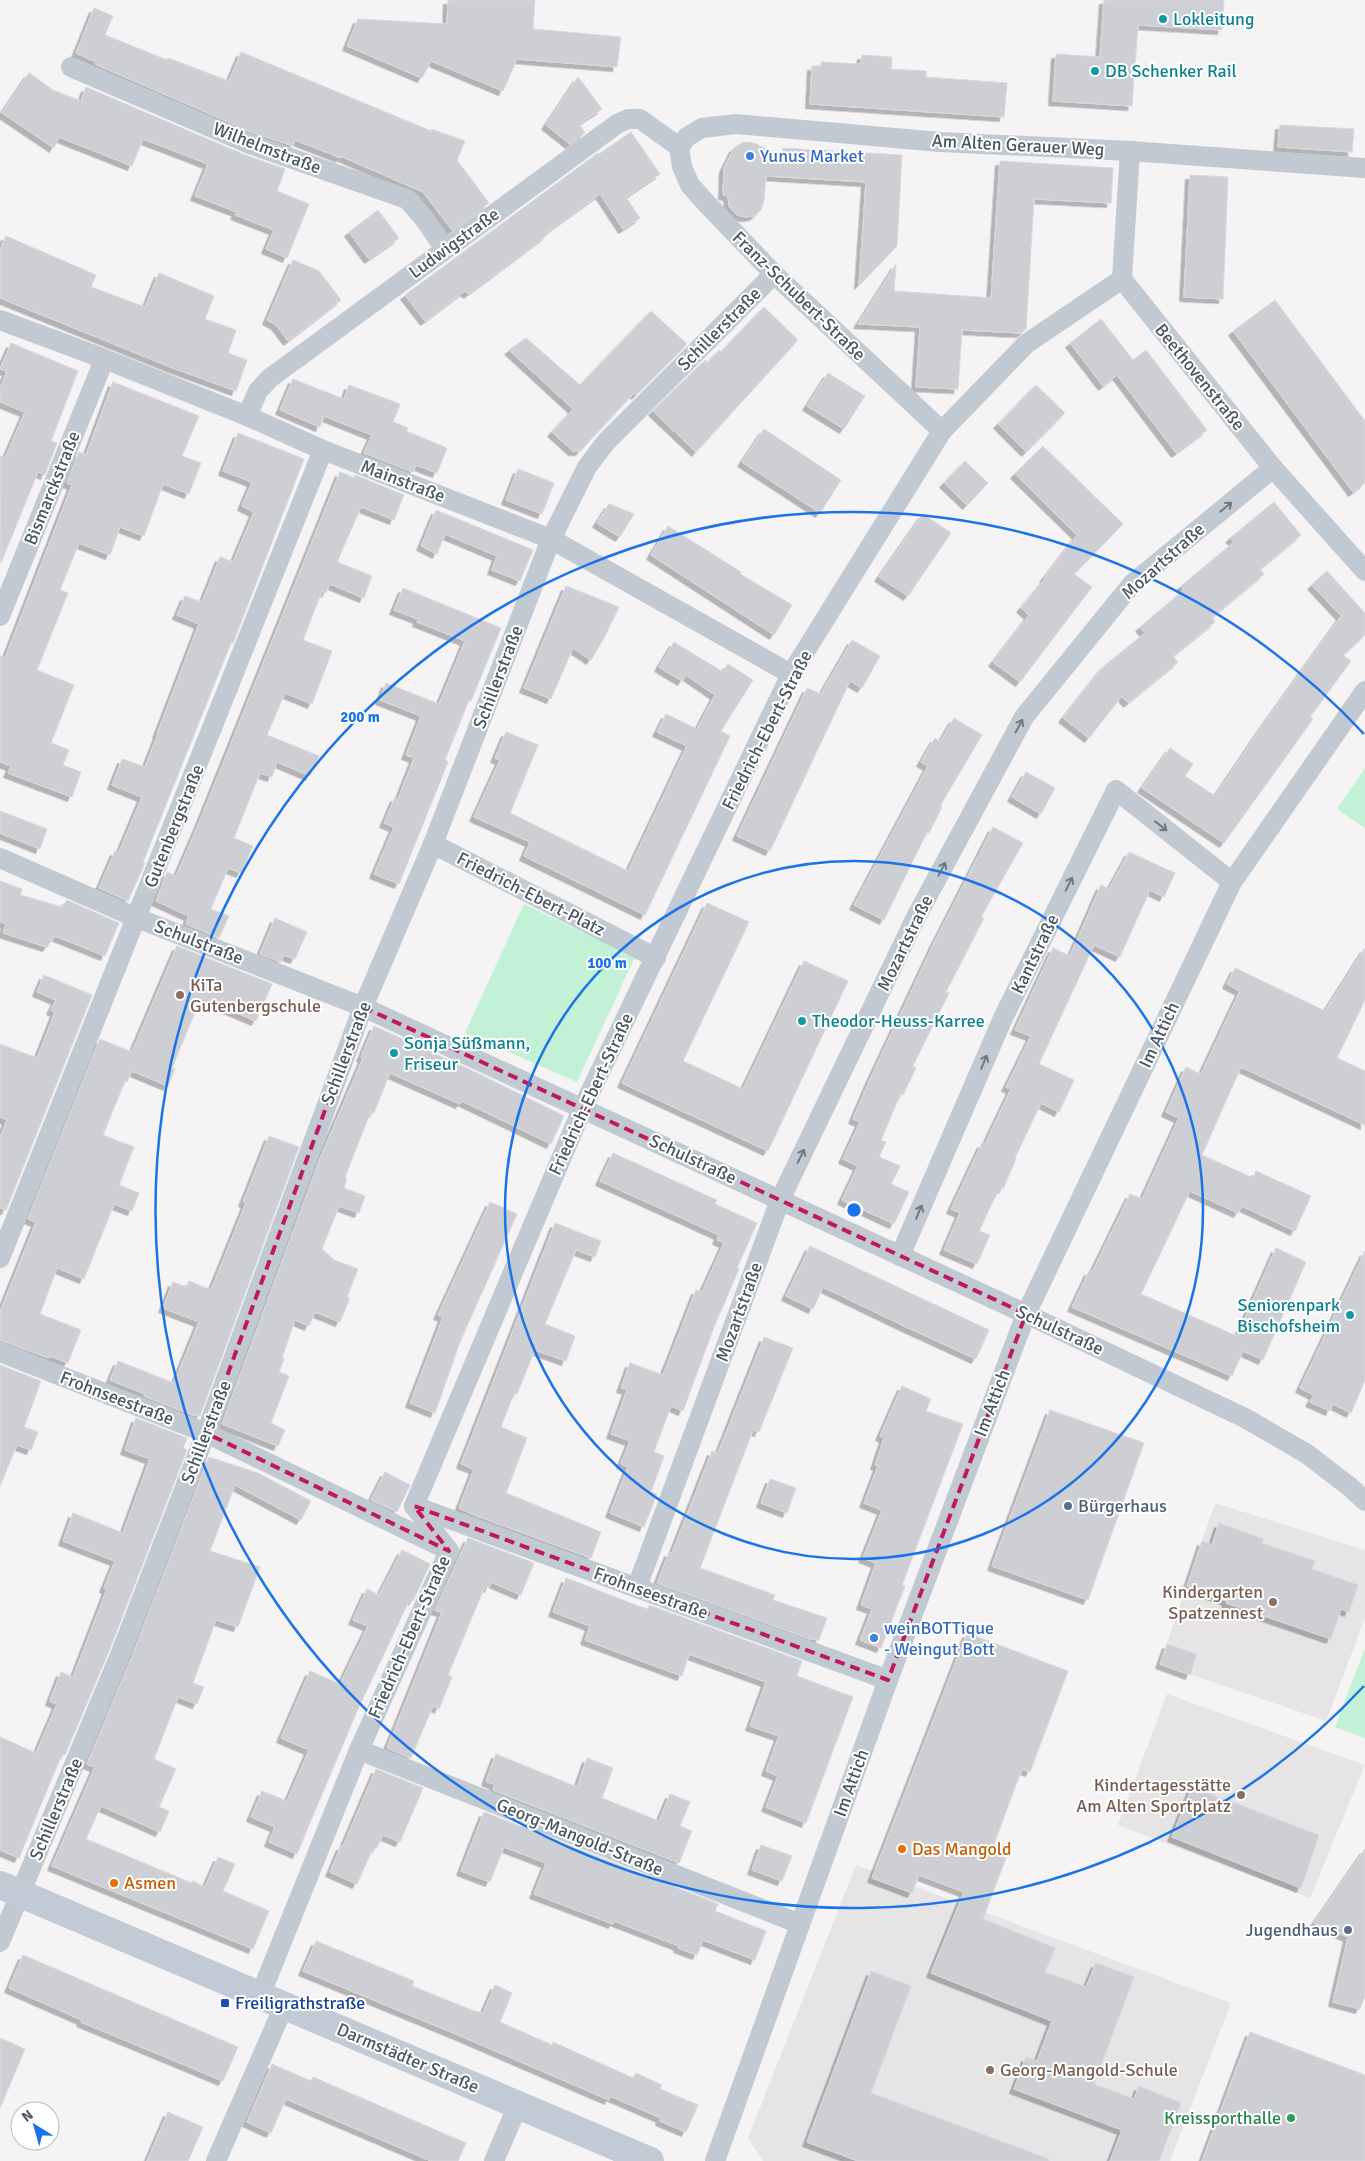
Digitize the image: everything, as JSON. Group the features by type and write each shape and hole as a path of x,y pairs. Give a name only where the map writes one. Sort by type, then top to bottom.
{"main road":[{"name":"Darmstädter Straße","path":"10,1890 650,2161"}],"street":[{"name":"Wilhelmstraße","path":"71,67 250,144 407,199 423,217 446,250"},
{"name":"Ludwigstraße","path":"246,416 258,391 270,378 617,124 640,118 679,146"},
{"name":"Am Alten Gerauer Weg","path":"679,146 687,137 702,128 736,124 940,142 1130,151 1365,168"},
{"name":"Franz-Schubert-Straße","path":"679,146 682,167 690,185 774,274 942,431"},
{"path":"1122,279 1130,151"},
{"name":"Schillerstraße","path":"0,1942 10,1890 120,1654 206,1433 363,1007 433,844 551,539 586,467 606,442 774,274"},
{"name":"Friedrich-Ebert-Straße","path":"272,2001 359,1750 449,1551 414,1506 583,1107 791,674 942,431 1026,344 1122,279"},
{"name":"Beethovenstraße","path":"1122,279 1273,468 1365,571"},
{"name":"Mainstraße","path":"0,320 246,416 324,450 551,539 791,674"},
{"name":"Bismarckstraße","path":"0,616 104,360"},
{"name":"Gutenbergstraße","path":"0,1258 324,450"},
{"name":"Mozartstraße","path":"637,1587 780,1200 916,917 1024,717 1132,584 1273,468"},
{"name":"Im Attich","path":"715,2161 888,1680 1026,1314 1232,882 1365,691"},
{"name":"Kantstraße","path":"900,1256 1003,1018 1116,790 1232,882"},
{"name":"Friedrich-Ebert-Platz","path":"433,844 656,958"},
{"name":"Schulstraße","path":"0,858 137,918 363,1007 583,1107 1026,1314 1245,1418 1307,1454 1365,1501"},
{"name":"Frohnseestraße","path":"0,1352 206,1433 449,1551"},
{"name":"Frohnseestraße","path":"414,1506 888,1680"},
{"name":"Georg-Mangold-Straße","path":"359,1750 800,1924"},
{"path":"216,2161 272,2001"},
{"path":"494,2161 518,2105"}],"highlighted area":[{"path":"363,1007 1026,1314 888,1680 414,1506 449,1551 206,1433"}],"shaded area":[{"name":"Kindergarten Spatzennest","path":"1215,1503 1365,1550 1365,1618 1326,1721 1160,1664"},
{"name":"Kindertagesstätte Am Alten Sportplatz","path":"1167,1694 1365,1765 1310,1898 1118,1825"},
{"name":"Georg-Mangold-Schule","path":"856,1865 1231,2003 1170,2161 763,2161 748,2138"}],"green space":[{"path":"1365,768 1365,828 1337,809"},
{"path":"524,904 635,957 577,1082 465,1033"},
{"path":"1365,1648 1365,1738 1335,1727"}],"building":[{"path":"448,0 535,0 533,29 621,37 617,67 517,59 503,91 431,61 422,78 347,46 358,19 447,24"},
{"path":"1104,0 1224,0 1222,30 1138,25 1132,106 1053,101 1056,54 1100,57"},
{"path":"94,8 113,16 105,35 167,60 168,58 229,81 241,52 431,131 431,129 465,141 457,160 489,203 452,230 423,192 338,155 341,158 295,140 293,146 254,133 95,64 96,62 76,53"},
{"path":"862,55 892,57 891,69 926,71 926,77 1007,83 1004,117 810,104 812,66 821,66 821,62 861,64"},
{"path":"29,73 53,90 81,101 86,87 245,155 285,169 277,191 309,204 287,258 266,249 274,230 235,215 237,212 195,196 208,164 143,139 132,166 59,137 54,148 2,113"},
{"path":"578,77 602,109 579,124 585,133 570,144 546,125"},
{"path":"1280,125 1354,129 1352,152 1278,147"},
{"path":"631,132 660,174 626,197 640,218 623,229 600,194 546,233 547,235 468,294 465,291 425,321 405,295 598,153"},
{"path":"743,142 754,143 782,157 783,148 902,155 897,246 859,285 866,182 766,176 764,200 761,210 754,216 737,215 729,206 728,196 723,195 724,168 734,148"},
{"path":"1000,161 1113,168 1111,203 1034,199 1026,329 1021,333 962,330 958,389 916,387 920,327 858,324 896,264 894,291 991,298"},
{"path":"1190,175 1228,177 1223,299 1184,297"},
{"path":"378,210 399,238 369,259 349,232"},
{"path":"6,236 96,275 91,287 145,307 159,273 214,296 205,319 236,330 228,353 247,360 236,391 173,368 0,298 0,250"},
{"path":"293,260 319,271 341,300 288,341 276,325 267,320"},
{"path":"1275,300 1365,421 1365,483 1353,492 1233,331"},
{"path":"764,307 798,340 696,452 653,411 705,360 708,363 719,350 721,352"},
{"path":"651,311 687,344 636,395 634,393 580,451 573,451 552,432 573,409 509,350 526,338 580,385"},
{"path":"1101,319 1133,360 1146,350 1207,430 1176,453 1117,375 1103,386 1070,343"},
{"path":"11,343 78,371 51,441 57,443 45,475 38,472 1,563 0,456 5,458 25,412 0,402 0,389 7,371 0,369"},
{"path":"828,373 865,396 844,429 807,406"},
{"path":"293,379 344,399 349,385 400,404 393,422 408,428 406,431 447,448 437,473 416,465 413,472 364,453 372,435 324,416 320,427 280,410"},
{"path":"113,382 199,416 182,456 201,463 189,494 163,484 144,536 120,527 110,555 79,543 60,590 68,593 37,670 74,685 51,743 69,750 63,765 81,772 72,797 8,773 11,766 0,762 0,656 5,658 72,485 67,483 79,452 86,455"},
{"path":"1036,385 1065,413 1026,452 998,424"},
{"path":"764,429 841,480 820,513 742,462"},
{"path":"238,433 304,459 233,643 231,643 143,862 145,863 128,901 99,888 115,851 119,852 142,797 112,785 122,759 145,767 158,734 199,624 177,615 185,596 202,602 220,557 233,562 254,512 242,506 252,482 223,471"},
{"path":"1043,446 1123,524 1074,574 1092,587 1020,682 993,662 1029,615 1021,608 1077,535 1015,474"},
{"path":"965,461 988,483 967,505 944,483"},
{"path":"518,469 554,483 542,514 506,500"},
{"path":"340,472 355,478 355,475 404,495 394,520 361,507 337,562 372,576 364,598 330,584 326,593 322,591 303,640 332,651 312,704 285,693 267,735 319,756 310,776 277,762 272,777 260,773 234,838 253,846 241,873 228,868 211,909 229,916 219,938 186,924 189,916 156,901 167,872 176,876 199,823"},
{"path":"1274,502 1301,535 1260,569 1264,574 1212,617 1215,622 1173,656 1178,662 1128,703 1122,696 1089,738 1063,718 1104,666 1145,633 1140,627 1184,590 1181,586 1234,542 1230,538"},
{"path":"609,504 634,514 620,537 597,523"},
{"path":"436,510 533,550 520,581 492,570 497,556 445,534 437,554 421,546"},
{"path":"923,514 951,533 908,596 879,577"},
{"path":"668,526 741,572 740,574 792,605 774,635 651,555"},
{"path":"1327,571 1365,613 1365,635 1343,655 1351,661 1310,717 1313,719 1224,843 1142,788 1170,748 1193,764 1185,776 1215,796 1341,616 1312,585"},
{"path":"566,586 619,607 591,660 573,648 551,699 524,688"},
{"path":"403,588 501,628 445,760 448,762 399,884 374,874 394,827 384,823 395,797 398,799 414,758 406,755 421,716 380,700 386,683 439,704 465,641 417,622 418,619 394,610"},
{"path":"852,640 880,656 862,688 850,681 770,851 737,836 807,688 821,694"},
{"path":"674,642 723,672 728,664 753,680 721,731 730,736 645,915 524,856 530,842 474,817 500,760 495,758 506,732 538,745 510,813 628,871 687,746 657,732 666,714 697,729 715,695 686,675 682,681 659,667"},
{"path":"954,718 982,735 940,806 942,807 929,833 927,832 884,920 854,905 928,766 921,762 935,738 940,742"},
{"path":"1026,772 1055,788 1041,814 1012,797"},
{"path":"0,811 47,829 40,849 0,833"},
{"path":"993,827 1023,843 981,917 984,918 946,992 949,993 913,1066 916,1068 903,1095 901,1093 881,1140 886,1142 879,1157 900,1166 891,1184 909,1192 894,1224 842,1200 858,1166 843,1159 860,1122 853,1119 870,1079 934,943"},
{"path":"1129,852 1175,873 1164,897 1150,890 1120,957 1094,945 1039,1064 1074,1080 1059,1112 1041,1103 1015,1158 1003,1189 1000,1187 979,1231 990,1235 977,1264 944,1250 960,1213 951,1209 982,1143 985,1144 1011,1089 1006,1087 1031,1036 1015,1030 1053,948 1070,956 1101,885 1109,889"},
{"path":"0,881 22,889 20,895 62,907 67,900 119,923 105,956 55,936 47,947 3,933 6,924 0,922"},
{"name":"Theodor-Heuss-Karree","path":"707,903 749,922 683,1061 743,1089 804,961 848,981 768,1151 622,1083"},
{"path":"275,918 307,932 295,959 284,955 281,962 260,954"},
{"path":"177,946 272,984 256,1021 201,998 172,1068 175,1069 168,1086 132,1071 127,1082 125,1081 103,1135 134,1147 119,1185 139,1193 132,1211 114,1204 84,1279 57,1268 40,1314 81,1330 68,1363 0,1340 0,1312 36,1222 28,1219 100,1039 132,1052"},
{"path":"1365,948 1365,1000 1337,1058 1365,1071 1365,1125 1241,1067 1202,1155 1253,1178 1256,1171 1311,1196 1295,1231 1242,1206 1238,1213 1190,1191 1141,1294 1237,1336 1276,1248 1306,1262 1263,1360 1243,1351 1232,1376 1072,1307 1089,1271 1092,1272 1130,1194 1142,1199 1179,1118 1166,1112 1186,1067 1201,1074 1240,991 1227,984 1235,968 1325,1011"},
{"path":"44,975 92,995 6,1210 0,1208 0,1138 7,1120 0,1117 0,1044 37,1058 55,1012 51,1010 56,1000 37,992"},
{"path":"374,1026 475,1072 564,1116 551,1144 462,1101 460,1104 390,1073 374,1113 371,1111 345,1177 347,1178 344,1188 365,1196 359,1213 339,1206 322,1249 334,1260 358,1269 347,1297 350,1298 340,1322 315,1312 309,1326 295,1320 279,1372 289,1376 271,1423 285,1430 278,1446 222,1424 321,1156 363,1058 361,1057"},
{"path":"269,1136 299,1147 200,1416 195,1414 195,1416 144,1396 145,1394 110,1380 118,1361 174,1383 199,1322 163,1308 173,1282 186,1287 189,1281 211,1290 246,1203 243,1202"},
{"path":"613,1153 717,1200 715,1204 757,1223 737,1268 739,1269 714,1327 683,1411 671,1406 654,1452 664,1456 651,1492 657,1494 644,1527 610,1513 628,1467 621,1464 630,1441 611,1434 627,1390 621,1388 630,1363 663,1375 696,1290 702,1292 724,1243 717,1240 719,1235 600,1181"},
{"path":"490,1202 517,1214 460,1342 435,1413 410,1403 443,1317 438,1315"},
{"path":"555,1223 601,1241 595,1257 576,1250 545,1324 575,1336 566,1361 535,1350 517,1394 514,1393 501,1427 527,1438 506,1493 601,1532 591,1558 459,1508 474,1469 461,1464"},
{"path":"810,1246 989,1330 976,1359 823,1287 813,1309 786,1296"},
{"name":"Seniorenpark Bischofsheim","path":"1365,1251 1365,1380 1351,1413 1333,1404 1330,1411 1310,1402 1314,1395 1300,1388"},
{"path":"764,1337 793,1348 759,1432 753,1430 700,1568 775,1595 773,1600 827,1618 819,1640 810,1639 657,1583 669,1552 672,1553 712,1451 718,1453"},
{"path":"0,1365 41,1381 24,1427 38,1432 31,1450 17,1445 0,1486"},
{"path":"902,1386 931,1399 926,1411 963,1424 902,1585 905,1586 881,1648 860,1640 872,1609 861,1605 876,1563 863,1558 882,1510 864,1503 878,1466 875,1465 884,1438 880,1436"},
{"name":"Bürgerhaus","path":"1050,1410 1144,1443 1088,1600 992,1566"},
{"path":"136,1418 187,1438 183,1448 187,1450 109,1651 65,1755 62,1754 19,1858 0,1850 0,1737 36,1753 57,1704 50,1701 61,1672 73,1677 107,1589 104,1588 115,1561 63,1541 73,1513 123,1533 150,1459 125,1450"},
{"path":"209,1457 258,1473 311,1501 301,1520 235,1485 210,1551 260,1567 238,1627 216,1620 193,1683 204,1687 197,1704 178,1697 154,1759 176,1769 159,1807 169,1811 160,1832 101,1806 86,1839 205,1887 218,1857 235,1864 223,1891 269,1911 253,1949 52,1866 95,1767 87,1764 131,1659"},
{"path":"385,1472 410,1485 397,1512 371,1500"},
{"path":"770,1479 796,1488 787,1513 761,1503"},
{"path":"1219,1523 1264,1539 1262,1543 1315,1561 1312,1569 1358,1585 1349,1612 1341,1609 1331,1639 1226,1603 1227,1601 1187,1586 1202,1541 1212,1545"},
{"path":"468,1538 534,1563 521,1595 491,1582 489,1588 485,1586 448,1675 452,1677 439,1709 433,1706 411,1758 387,1748 442,1612 435,1610"},
{"path":"402,1550 430,1564 413,1601 410,1599 357,1711 297,1854 269,1842 275,1827 251,1817 262,1791 287,1801 309,1750 281,1738 310,1671 340,1684 368,1626 353,1620 367,1589 379,1595"},
{"path":"566,1578 641,1607 648,1609 649,1605 802,1661 797,1676 853,1697 806,1823 766,1807 778,1776 766,1771 779,1736 750,1726 766,1682 689,1654 682,1676 585,1640 590,1626 553,1612"},
{"path":"967,1633 1068,1671 1030,1772 1022,1769 991,1852 1006,1858 983,1919 1055,1948 1045,1972 1086,1987 1096,1963 1134,1977 1094,2084 1134,2099 1139,2086 1181,2103 1159,2161 1110,2161 1122,2130 1014,2089 1026,2057 1037,2061 1052,2021 931,1973 964,1892 919,1875 912,1893 872,1878"},
{"path":"1167,1644 1197,1654 1190,1675 1160,1664"},
{"path":"496,1754 577,1787 587,1758 613,1768 602,1798 659,1821 670,1794 690,1802 680,1826 692,1831 679,1863 493,1790 495,1785 486,1781"},
{"path":"376,1769 423,1788 400,1842 383,1835 376,1849 373,1848 357,1884 330,1872"},
{"path":"1192,1787 1319,1835 1301,1888 1172,1837"},
{"path":"484,1812 718,1904 715,1911 766,1931 755,1960 703,1940 697,1955 678,1948 679,1946 614,1921 613,1924 534,1894 546,1863 504,1847 490,1882 461,1871"},
{"path":"761,1845 792,1856 782,1881 752,1870"},
{"name":"Jugendhaus","path":"1365,1849 1365,1996 1360,2009 1333,2002 1348,1937 1314,1923"},
{"path":"316,1941 414,1981 412,1986 474,2011 483,2013 495,1985 512,1993 500,2022 552,2045 553,2042 633,2078 636,2073 662,2085 660,2089 698,2105 686,2132 660,2121 661,2118 610,2096 609,2100 303,1971"},
{"path":"23,1955 238,2047 223,2081 81,2022 82,2020 9,1988"},
{"path":"871,1971 911,1986 871,2093 1049,2159 1049,2161 858,2161 807,2142"},
{"name":"Kreissporthalle","path":"1250,2032 1365,2075 1365,2161 1202,2161"},
{"path":"0,2038 25,2049 0,2108"},
{"path":"272,2064 311,2081 313,2077 466,2143 458,2161 431,2161 286,2099 271,2133 247,2122"},
{"path":"168,2112 203,2127 188,2161 147,2161"}],"place":[{"name":"Lokleitung","path":"1163,19"},
{"name":"DB Schenker Rail","path":"1095,71"},
{"name":"Yunus Market","path":"750,156"},
{"name":"KiTa Gutenbergschule","path":"180,995"},
{"name":"Theodor-Heuss-Karree","path":"802,1021"},
{"name":"Sonja Süßmann, Friseur","path":"394,1053"},
{"name":"Seniorenpark Bischofsheim","path":"1350,1315"},
{"name":"Bürgerhaus","path":"1068,1506"},
{"name":"Kindergarten Spatzennest","path":"1273,1602"},
{"name":"weinBOTTique - Weingut Bott","path":"874,1638"},
{"name":"Kindertagesstätte Am Alten Sportplatz","path":"1241,1795"},
{"name":"Das Mangold","path":"902,1849"},
{"name":"Asmen","path":"114,1883"},
{"name":"Jugendhaus","path":"1348,1930"},
{"name":"Freiligrathstraße","path":"225,2003"},
{"name":"Georg-Mangold-Schule","path":"990,2070"},
{"name":"Kreissporthalle","path":"1291,2118"}]}
